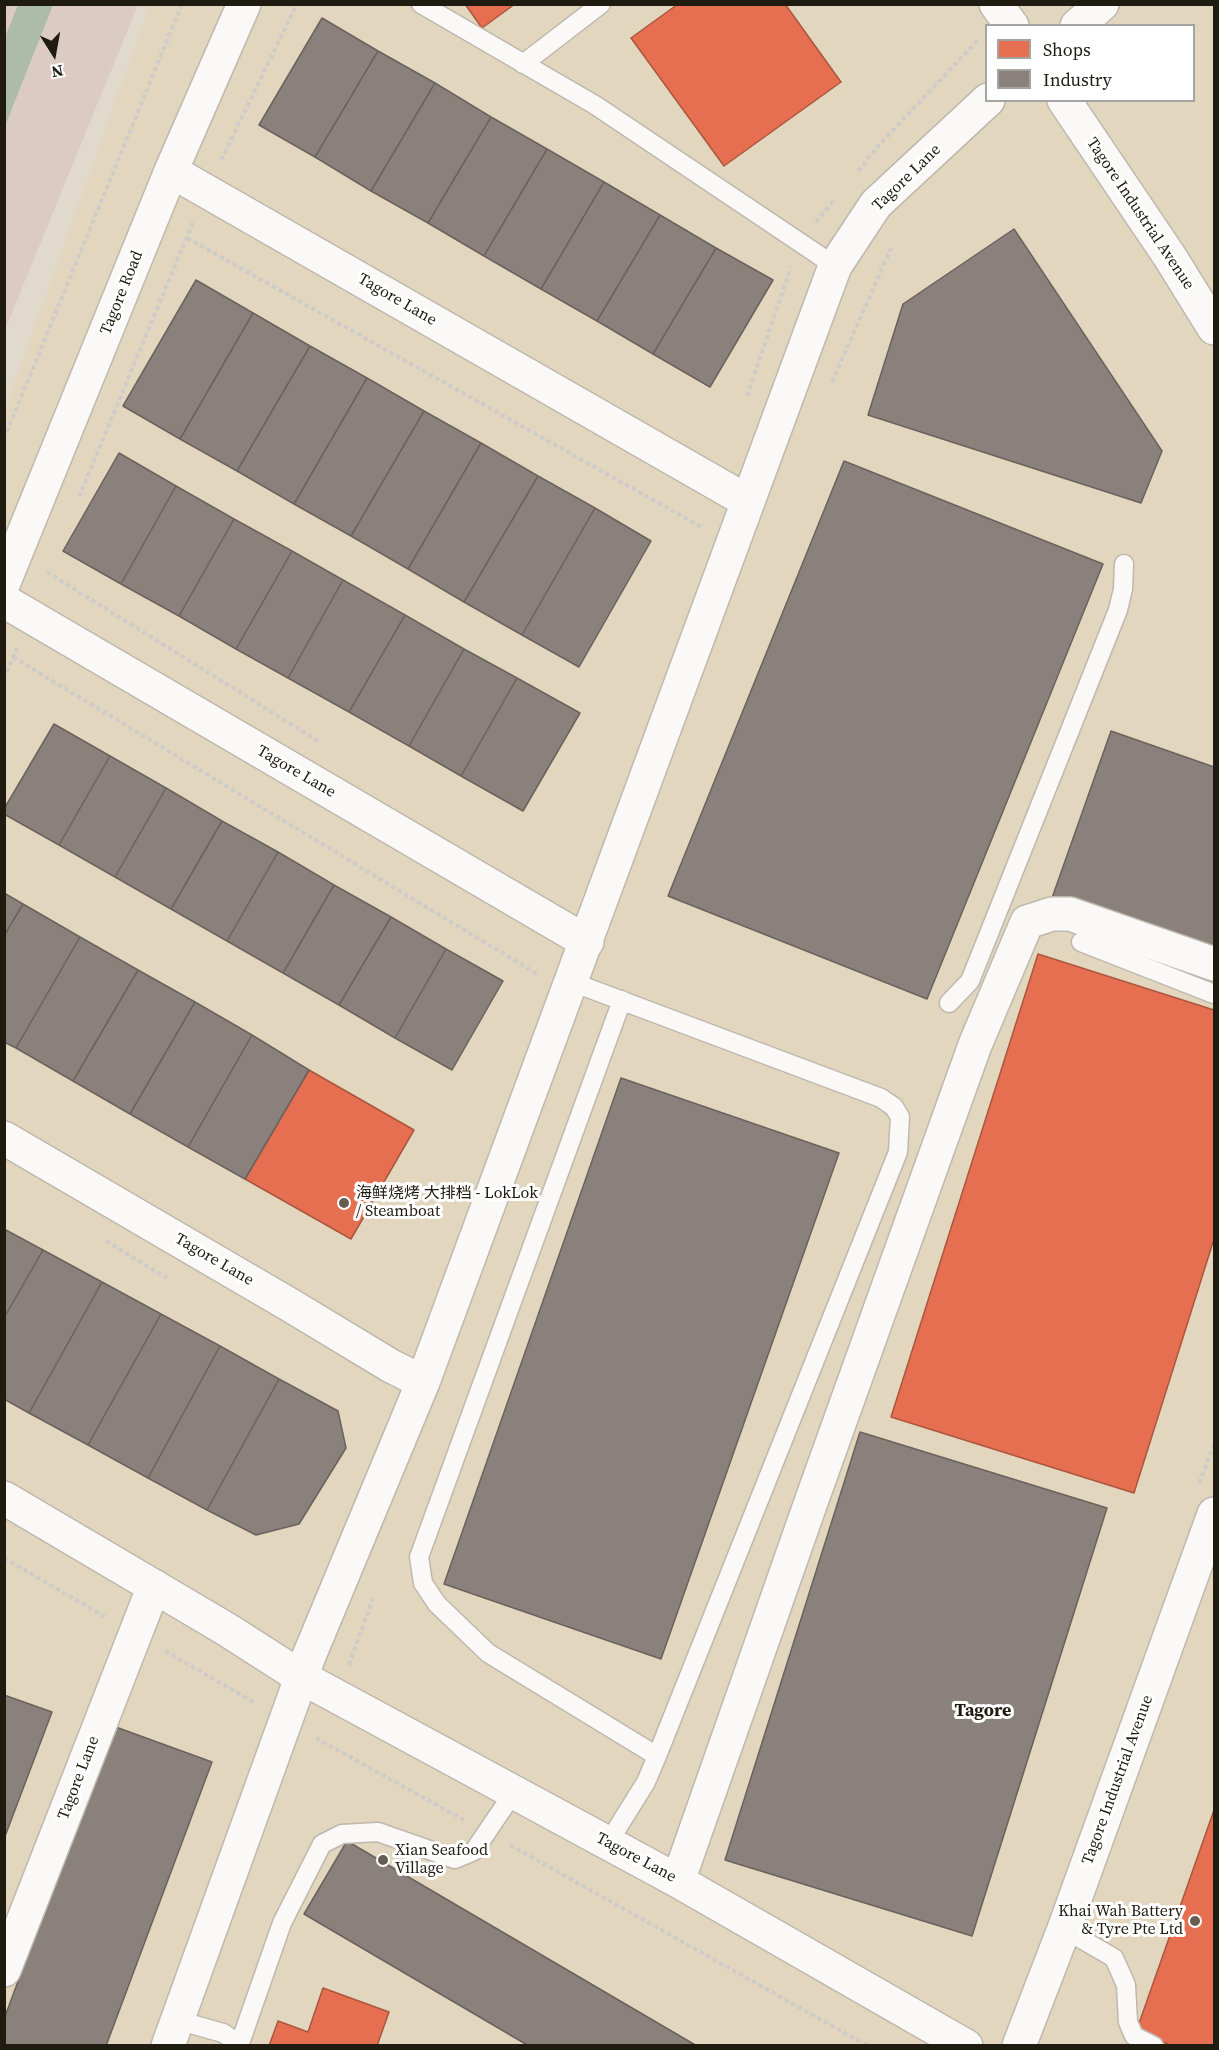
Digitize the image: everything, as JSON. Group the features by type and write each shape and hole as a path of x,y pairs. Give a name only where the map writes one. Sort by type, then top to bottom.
{"street":[{"name":"Tagore Road","path":"4,582 171,171 244,4"},
{"path":"996,4 1011,24"},
{"path":"1079,24 1102,4"},
{"name":"Tagore Lane","path":"173,2033 301,1677 423,1382 559,981 587,942 747,501 836,266 876,204 986,102"},
{"name":"Tagore Industrial Avenue","path":"1065,102 1215,328"},
{"name":"Tagore Lane","path":"171,171 747,501"},
{"name":"Tagore Lane","path":"17,608 587,942"},
{"path":"678,1881 967,1067 1027,922 1052,914 1071,914 1215,964"},
{"name":"Tagore Lane","path":"4,1138 391,1366 423,1382"},
{"name":"Tagore Lane","path":"4,1497 301,1677 678,1881 966,2046"},
{"name":"Tagore Industrial Avenue","path":"1019,2046 1215,1514"},
{"name":"Tagore Lane","path":"4,1970 154,1586"}],"lane":[{"path":"421,4 595,105 836,266"},
{"path":"523,64 601,4"},
{"path":"949,1003 970,981 1118,610 1123,589 1124,564"},
{"path":"1081,942 1215,994"},
{"path":"559,981 622,1000 881,1098 894,1107 900,1117 898,1152 657,1756 646,1782 608,1843"},
{"path":"622,1000 419,1557 423,1583 438,1604 488,1653 657,1756"},
{"path":"173,2033 224,2033 239,2045 282,1923 322,1844 342,1834 378,1832 455,1859 474,1851 514,1792"},
{"path":"1064,1929 1114,1958 1126,1986 1128,2022 1134,2036 1155,2046"}],"path":[{"path":"4,440 182,4"},
{"path":"74,508 206,191 297,4"},
{"path":"187,238 704,529"},
{"path":"4,679 13,657 17,608 48,573 52,562"},
{"path":"48,573 322,744"},
{"path":"13,657 559,981"},
{"path":"4,1558 286,1721 868,2046"}],"shaded area":[{"path":"5,5 138,5 5,330"},
{"path":"18,5 53,5 5,126 5,37"},
{"path":"150,5 1214,5 1214,2045 5,2045 4,411"}],"building: Shops":[{"path":"465,4 515,4 482,28"},
{"path":"678,4 785,4 841,82 724,166 631,38"},
{"path":"1038,954 1214,1010 1214,1239 1134,1493 891,1417"},
{"path":"309,1070 414,1130 351,1239 245,1179"},
{"name":"Khai Wah Battery & Tyre Pte Ltd","path":"1214,1810 1214,2046 1173,2046 1136,2032"},
{"path":"323,1988 389,2012 377,2046 269,2046 278,2021 308,2032"}],"building: Industry":[{"path":"322,18 378,51 315,157 259,125"},
{"path":"378,51 435,83 371,191 315,157"},
{"path":"435,83 491,117 428,223 371,191"},
{"path":"491,117 547,149 484,256 428,223"},
{"path":"547,149 604,182 541,289 484,256"},
{"path":"604,182 660,215 597,321 541,289"},
{"path":"660,215 716,248 653,354 597,321"},
{"path":"1014,229 1162,451 1141,503 868,415 903,304"},
{"path":"716,248 773,280 710,387 653,354"},
{"path":"196,280 253,313 180,439 123,406"},
{"path":"253,313 310,346 237,471 180,439"},
{"path":"310,346 367,378 294,504 237,471"},
{"path":"367,378 424,411 351,536 294,504"},
{"path":"424,411 481,443 408,569 351,536"},
{"path":"481,443 538,476 464,602 408,569"},
{"path":"119,453 176,486 121,584 63,551"},
{"path":"844,461 1103,564 927,999 668,896"},
{"path":"538,476 595,508 522,635 464,602"},
{"path":"176,486 234,519 179,616 121,584"},
{"path":"595,508 651,541 579,667 522,635"},
{"path":"234,519 292,551 236,649 179,616"},
{"path":"292,551 343,580 288,678 236,649"},
{"path":"343,580 405,615 349,712 288,678"},
{"path":"405,615 464,649 409,746 349,712"},
{"path":"464,649 517,678 461,776 409,746"},
{"path":"517,678 580,713 523,811 461,776"},
{"path":"54,724 110,756 59,845 4,814 4,809"},
{"path":"1111,731 1214,767 1214,954 1052,898"},
{"path":"110,756 166,788 115,877 59,845"},
{"path":"166,788 222,821 171,909 115,877"},
{"path":"222,821 278,852 227,941 171,909"},
{"path":"278,852 334,885 283,973 227,941"},
{"path":"334,885 391,917 339,1005 283,973"},
{"path":"4,893 23,904 4,936"},
{"path":"23,904 80,937 16,1048 4,1042 4,936"},
{"path":"391,917 446,949 395,1038 339,1005"},
{"path":"80,937 138,970 73,1081 16,1048"},
{"path":"446,949 503,981 452,1070 395,1038"},
{"path":"138,970 195,1002 130,1114 73,1081"},
{"path":"195,1002 252,1035 188,1147 130,1114"},
{"path":"252,1035 309,1070 245,1179 188,1147"},
{"path":"621,1078 839,1153 661,1659 444,1584"},
{"path":"4,1229 43,1250 4,1318"},
{"path":"43,1250 102,1282 29,1413 4,1399 4,1318"},
{"path":"102,1282 161,1314 88,1445 29,1413"},
{"path":"161,1314 220,1346 148,1478 88,1445"},
{"path":"220,1346 279,1379 207,1510 148,1478"},
{"path":"279,1379 338,1411 346,1448 299,1524 256,1535 207,1510"},
{"path":"860,1432 1107,1508 972,1936 725,1860"},
{"path":"4,1695 52,1712 4,1839"},
{"path":"113,1726 212,1762 106,2046 4,2046 4,2019"},
{"path":"347,1841 697,2046 529,2046 304,1914"}],"place":[{"name":"海鲜烧烤 大排档 - LokLok / Steamboat","path":"344,1203"},
{"name":"Xian Seafood Village","path":"383,1860"},
{"name":"Khai Wah Battery & Tyre Pte Ltd","path":"1195,1921"}],"district":[{"name":"Tagore","path":"983,1711"}]}
